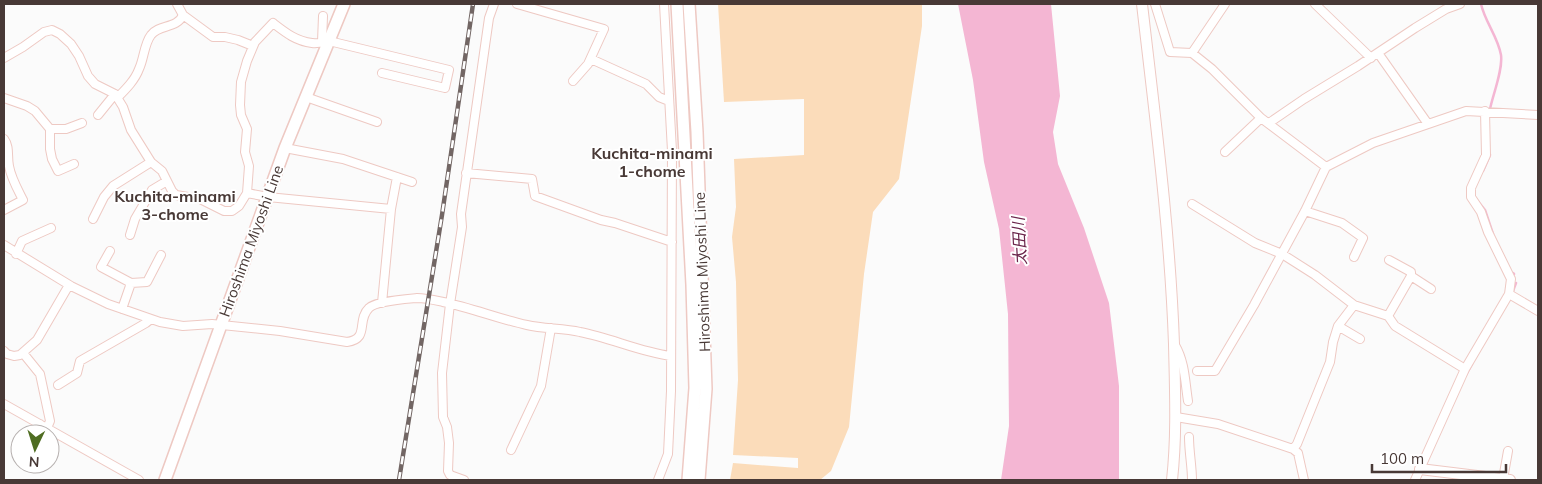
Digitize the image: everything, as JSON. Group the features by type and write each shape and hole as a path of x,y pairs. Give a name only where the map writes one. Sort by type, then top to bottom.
{"main road":[{"name":"Hiroshima Miyoshi Line","path":"165,480 285,148 306,98 326,42 344,4"},
{"name":"Hiroshima Miyoshi Line","path":"678,4 686,142 695,388 688,480"},
{"name":"Hiroshima Miyoshi Line","path":"689,4 697,132 706,389 699,480"}],"street":[{"path":"177,4 183,15 213,37 225,37 254,46"},
{"path":"464,480 450,475 448,471 449,443 447,427 443,417 442,373 462,227 461,214 466,173 489,18 494,4"},
{"path":"517,4 604,29 588,64 573,81"},
{"path":"658,480 668,454 672,356 672,151 664,4"},
{"path":"1142,4 1164,201 1172,301 1176,417 1172,480"},
{"path":"1156,4 1170,52 1192,53 1212,69 1261,118 1326,166"},
{"path":"1192,53 1225,4"},
{"path":"1315,4 1371,58"},
{"path":"1269,123 1446,9 1460,4"},
{"path":"98,115 130,83 139,69 150,36 154,32 178,23 183,15"},
{"path":"323,16 326,42"},
{"path":"4,58 44,32 52,30 60,34 71,44 88,76 95,84 116,96 123,107 132,130 151,162 162,171 172,191 176,195 200,199 224,211 232,211 239,206 247,192 249,166 245,152 247,129 240,104 241,82 255,42 273,23 292,38 302,42 316,44 326,42 449,70 445,88 382,73"},
{"path":"1378,53 1428,124"},
{"path":"591,58 646,84 660,97 669,102"},
{"path":"4,98 27,106 35,111 50,129 52,160 58,171 74,164"},
{"path":"306,98 377,122"},
{"path":"1197,371 1215,371 1282,254 1326,166 1373,143 1466,111 1538,115"},
{"path":"1416,480 1465,370 1509,294 1510,279 1488,232 1481,212 1471,197 1471,188 1486,155 1485,111"},
{"path":"1225,152 1261,118"},
{"path":"50,129 66,129 82,123"},
{"path":"4,139 8,150 12,177 23,200 4,210"},
{"path":"285,148 343,159 412,182"},
{"path":"93,218 104,197 113,186 151,162"},
{"path":"466,173 532,179 535,196 601,220 672,242"},
{"path":"382,302 391,209 397,177"},
{"path":"130,235 135,219 152,190 167,181"},
{"path":"247,192 268,197 391,209"},
{"path":"1192,204 1254,243 1282,254 1315,275 1354,305 1388,316 1395,326 1465,370"},
{"path":"1304,211 1342,223 1363,238 1354,257"},
{"path":"16,254 22,241 51,228"},
{"path":"4,245 69,285 108,304 160,322 183,326 221,325 280,331 347,342 355,341 360,336 364,314 370,306 382,302 417,298 469,308 528,326 579,332 656,354 672,356"},
{"path":"110,251 100,267 131,282 147,282 161,256"},
{"path":"1389,260 1411,272 1411,276 1431,289"},
{"path":"1388,316 1411,276"},
{"path":"122,309 131,282"},
{"path":"4,351 14,356 20,355 37,340 69,285"},
{"path":"1509,294 1538,311"},
{"path":"1293,449 1297,444 1330,362 1338,326 1354,305"},
{"path":"58,385 77,373 80,361 151,319"},
{"path":"1338,326 1360,339"},
{"path":"511,450 541,386 551,328"},
{"path":"1174,344 1180,353 1188,401"},
{"path":"23,352 40,374 50,421 46,424"},
{"path":"4,404 40,424"},
{"path":"1176,417 1218,424 1293,449 1298,453 1304,480"},
{"path":"60,435 139,480"},
{"path":"1187,470 1189,437"},
{"path":"1420,469 1506,480 1508,451"},
{"path":"1189,457 1192,466 1192,480"}],"shaded area":[{"path":"718,4 922,4 922,26 899,179 873,212 864,274 849,427 831,471 820,480 730,480 733,463 798,468 798,458 733,455 738,380 736,282 732,237 736,207 734,159 804,155 804,99 724,102"}],"water":[{"name":"太田川","path":"958,4 1051,4 1060,96 1053,132 1058,164 1084,228 1109,303 1119,386 1119,480 1001,480 1009,426 1008,314 999,229 984,162 973,80"}],"waterway":[{"path":"1481,4 1501,55 1499,75 1490,109"},
{"path":"1483,171 1490,155"},
{"path":"1476,199 1485,210 1493,234"},
{"path":"1513,291 1516,283"},
{"path":"1466,375 1472,364"}],"railway":[{"path":"399,480 442,215 473,4"}],"district":[{"name":"Kuchita-minami 1-chome","path":"652,162"},
{"name":"Kuchita-minami 3-chome","path":"175,205"}]}
